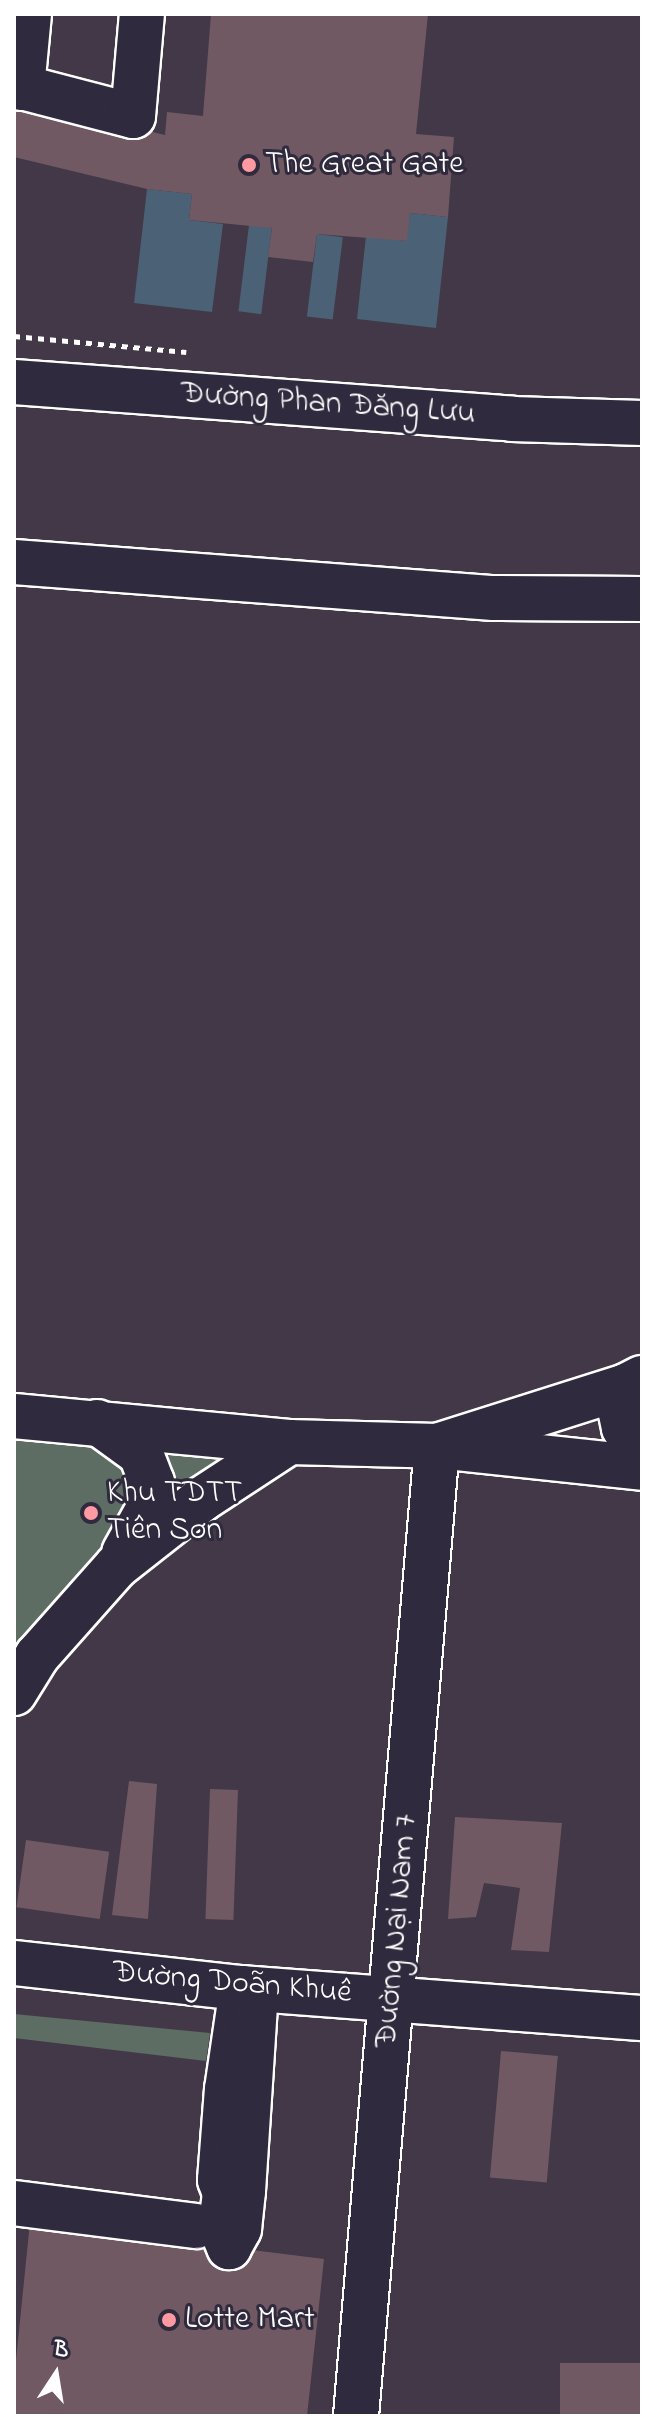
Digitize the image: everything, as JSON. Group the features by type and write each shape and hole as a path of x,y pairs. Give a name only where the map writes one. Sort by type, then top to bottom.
{"street":[{"path":"29,14 18,86 133,116 142,14"},
{"name":"Đường Phan Đăng Lưu","path":"14,382 497,418 642,423"},
{"path":"14,562 494,598 642,599"},
{"path":"437,1446 634,1382"},
{"path":"634,1382 620,1409 624,1428 642,1453"},
{"path":"14,1416 289,1442 437,1446 642,1468"},
{"path":"97,1422 141,1454 152,1482 149,1508 117,1566"},
{"path":"14,1693 37,1656 117,1566 202,1499 289,1442"},
{"name":"Đường Nại Nam 7","path":"356,2416 437,1446"},
{"name":"Đường Doãn Khuê","path":"14,1963 249,1989 393,1997 642,2018"},
{"path":"234,2192 249,1989"},
{"path":"14,2203 197,2226"}],"green space":[{"name":"Khu TDTT Tiên Sơn","path":"14,1430 248,1456 14,1675"},
{"path":"14,2014 210,2033 206,2061 14,2038"}],"water":[{"path":"147,189 192,194 189,220 223,224 212,312 134,303"},
{"path":"410,213 448,217 436,328 357,319 366,236 406,241"},
{"path":"249,225 272,228 261,314 238,311"},
{"path":"317,234 343,237 333,320 307,316"}],"building":[{"name":"The Great Gate","path":"211,14 428,14 416,134 454,137 448,217 410,213 407,241 317,234 313,262 268,257 272,228 189,220 192,194 147,189 14,157 14,99 165,135 167,112 203,116"},
{"path":"129,1781 157,1784 148,1919 112,1915"},
{"path":"210,1789 238,1790 233,1920 205,1919"},
{"path":"455,1817 562,1823 549,1952 511,1950 520,1888 484,1883 476,1917 448,1919"},
{"path":"26,1840 109,1852 100,1919 17,1907"},
{"path":"501,2051 558,2056 547,2182 490,2178"},
{"name":"Lotte Mart","path":"30,2222 324,2259 307,2416 14,2416 14,2380"},
{"path":"560,2363 642,2363 642,2416 560,2416"}],"place":[{"name":"The Great Gate","path":"249,165"},
{"name":"Khu TDTT Tiên Sơn","path":"91,1513"},
{"name":"Lotte Mart","path":"169,2320"}]}
